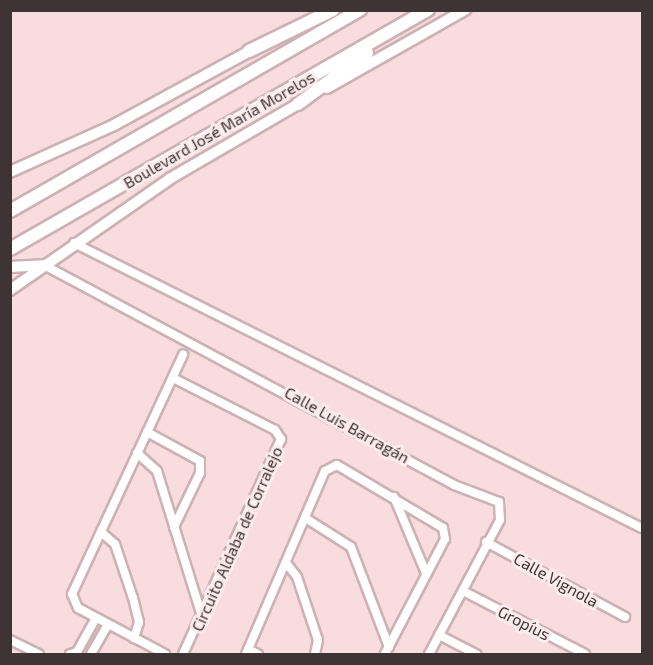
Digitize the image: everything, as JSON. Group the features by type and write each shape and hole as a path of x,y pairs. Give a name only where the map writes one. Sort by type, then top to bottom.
{"main road":[{"path":"249,51 333,10"},
{"name":"Boulevard José María Morelos","path":"10,211 360,10"},
{"name":"Boulevard José María Morelos","path":"10,249 428,10"},
{"path":"298,104 412,20"}],"street":[{"path":"10,172 114,124 249,51 319,10"},
{"path":"10,290 74,243 171,178 465,10"},
{"path":"74,243 642,528"},
{"path":"10,267 44,265"},
{"name":"Calle Luis Barragán","path":"44,265 454,485 495,499 502,514 429,654"},
{"path":"165,654 78,609 72,594 183,355"},
{"name":"Circuito Aldaba de Corralejo","path":"173,378 268,426 281,439 183,654"},
{"path":"147,432 200,461 200,473 174,527"},
{"path":"137,453 155,467 202,616"},
{"path":"258,654 247,652 330,467 337,465 443,528 445,539 387,651"},
{"path":"394,497 426,573"},
{"path":"307,519 351,547 387,651"},
{"path":"100,532 115,544 130,588 139,622 135,638"},
{"name":"Calle Vignola","path":"486,542 625,617"},
{"path":"287,564 297,577 318,640 315,654"},
{"name":"Gropíus","path":"463,591 585,654"},
{"path":"76,654 96,618"},
{"path":"91,654 108,624"},
{"path":"439,635 476,654"},
{"path":"10,640 39,654"}]}
